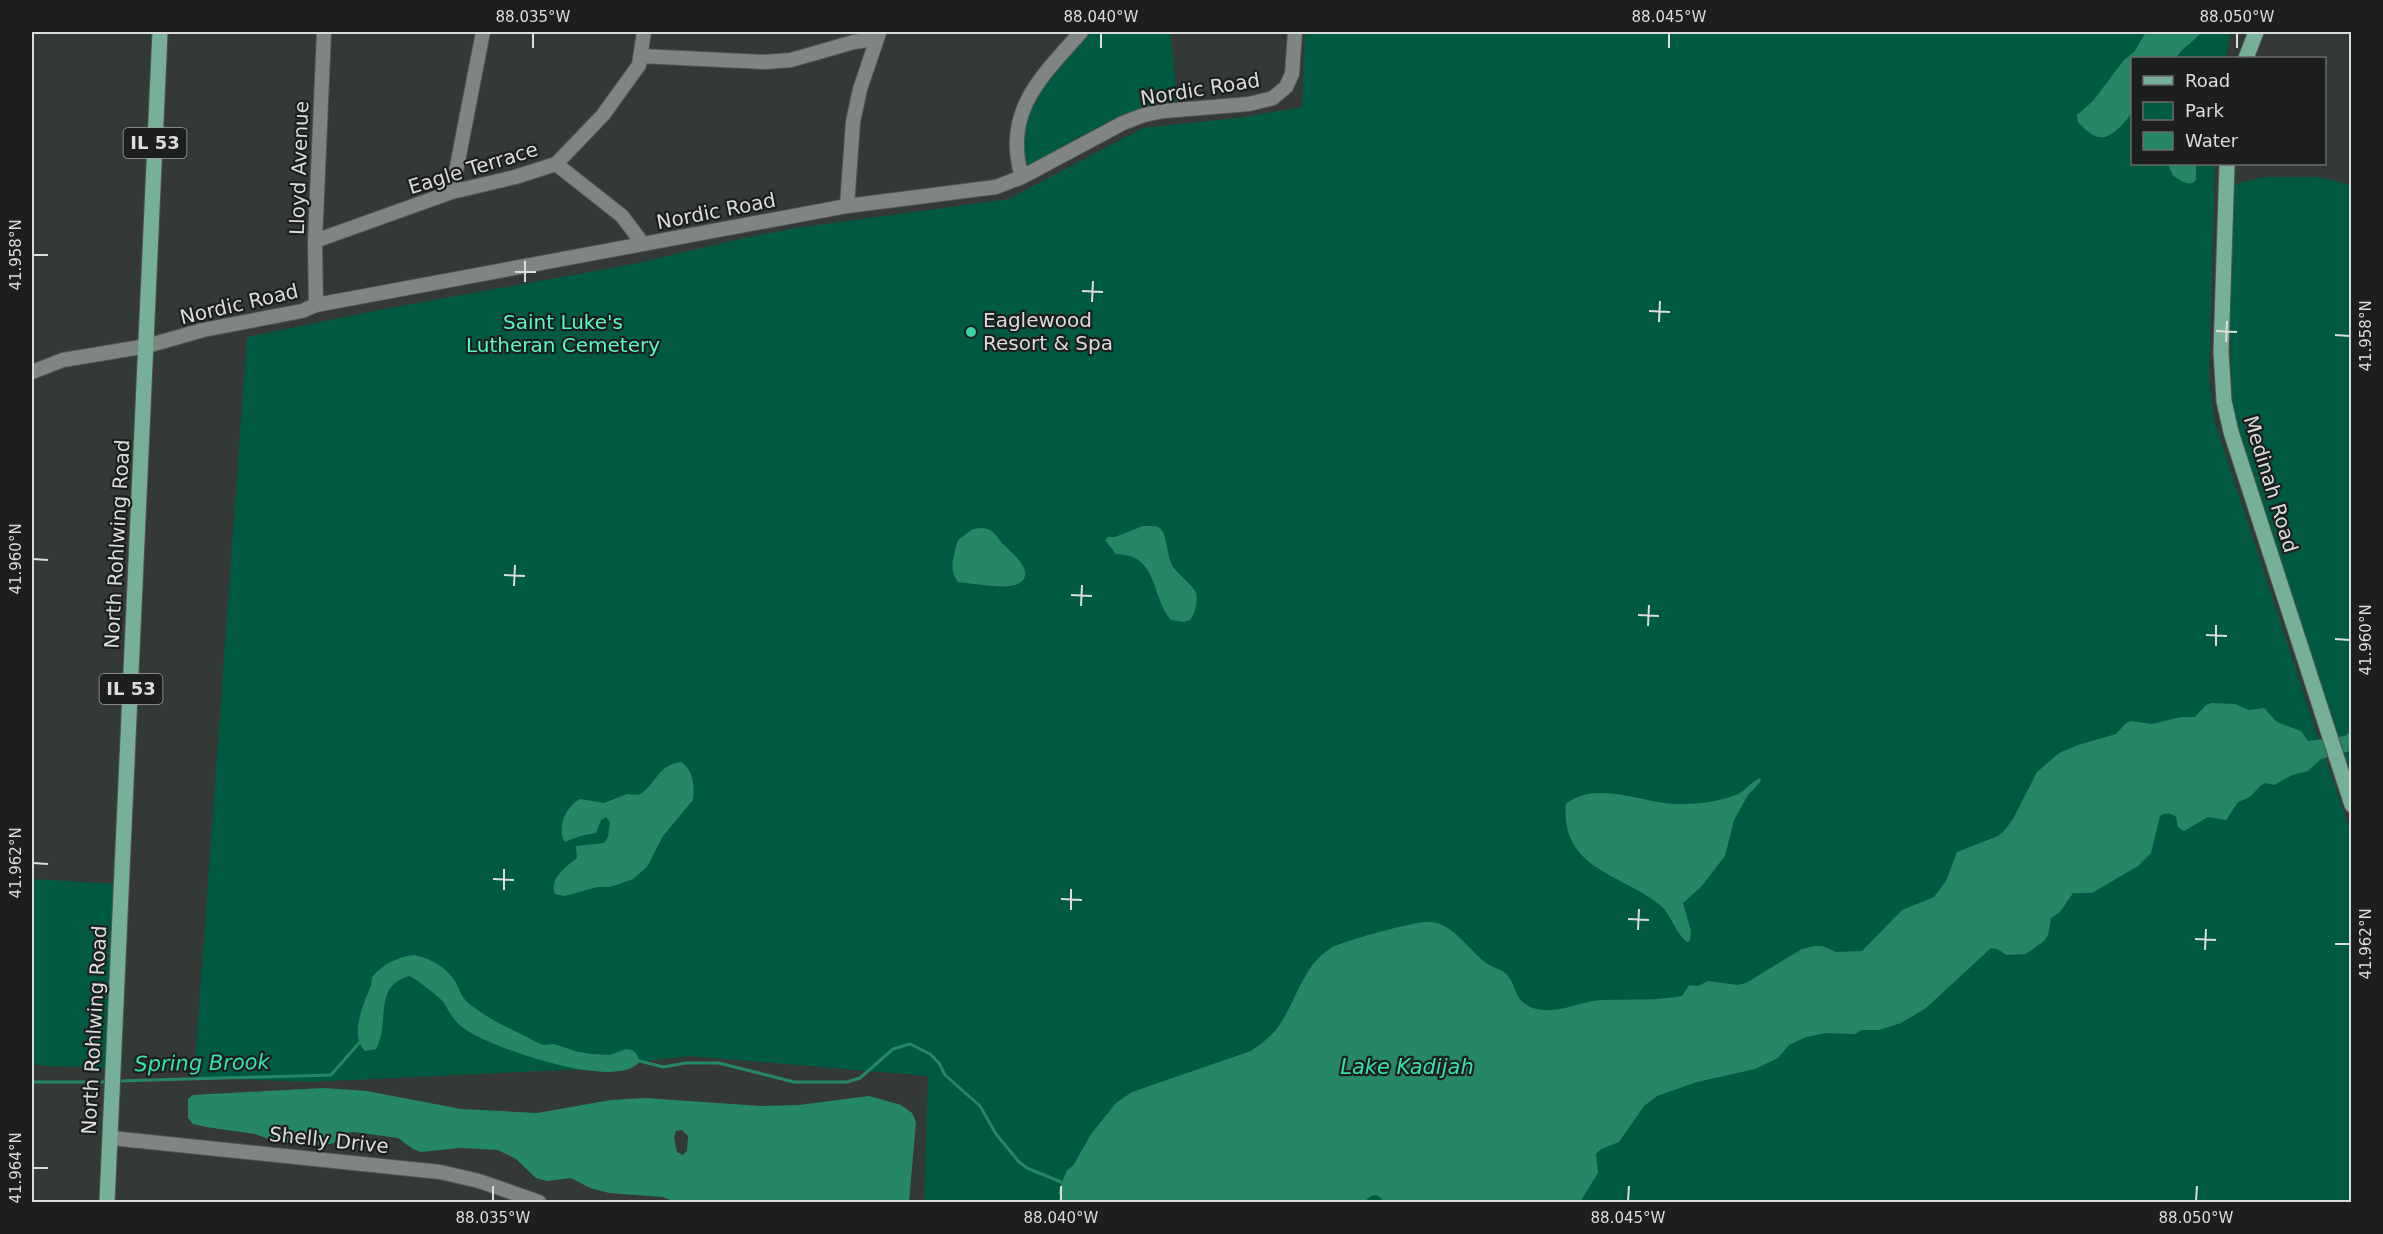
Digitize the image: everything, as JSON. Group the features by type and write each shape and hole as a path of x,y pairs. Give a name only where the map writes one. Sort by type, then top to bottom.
{"main road":[{"name":"North Rohlwing Road","path":"107,1203 160,32"},
{"path":"2246,57 2256,32"},
{"name":"Medinah Road","path":"2227,165 2221,352 2224,401 2235,442 2352,805"}],"street":[{"name":"Lloyd Avenue","path":"316,305 315,242 324,32"},
{"path":"452,192 483,32"},
{"name":"Eagle Terrace","path":"315,242 452,192 515,177 556,164 618,97 639,65 644,32"},
{"path":"1022,177 1015,151 1016,138 1025,106 1041,75 1081,32"},
{"name":"Nordic Road","path":"32,372 63,360 147,346 203,330 302,311 316,305 847,206 996,187 1022,177 1123,123 1144,115 1164,111 1263,102 1280,92 1290,81 1294,67 1295,32"},
{"path":"640,56 765,62 791,60 878,35"},
{"path":"847,206 853,122 860,89 878,35"},
{"path":"556,164 622,216 643,244"},
{"name":"Shelly Drive","path":"111,1138 440,1172 479,1181 539,1203"}],"green space":[{"path":"1090,32 1171,32 1177,105 1031,165 1025,164 1021,159 1022,134 1029,112 1051,75"},
{"name":"Saint Luke's Lutheran Cemetery","path":"1305,32 2231,32 2226,57 2131,57 2131,165 2215,165 2209,379 2215,422 2351,832 2351,1202 924,1202 928,1076 689,1056 607,1068 307,1082 194,1077 247,337 384,309 639,263 796,228 1009,199 1143,128 1245,117 1302,107"},
{"path":"2265,177 2319,177 2351,185 2351,767 2340,766 2232,407 2227,186"},
{"path":"32,879 120,884 111,1069 32,1065"}],"water":[{"path":"2146,32 2201,32 2177,57 2131,57 2131,113 2115,132 2104,137 2094,135 2078,122 2077,115 2093,101 2124,60 2134,52"},
{"path":"2168,165 2196,165 2196,180 2191,183 2173,176"},
{"path":"1143,526 1155,526 1161,529 1172,565 1195,590 1197,596 1195,611 1190,620 1184,622 1171,620 1164,610 1147,569 1140,561 1130,556 1116,554 1105,540"},
{"path":"981,528 994,533 1021,563 1025,574 1018,584 997,586 958,582 953,567 958,540 973,529"},
{"name":"Lake Kadijah","path":"2211,703 2235,704 2249,710 2264,708 2277,722 2301,731 2308,741 2345,736 2351,731 2351,754 2350,751 2321,759 2308,771 2292,775 2274,785 2266,783 2261,785 2250,797 2238,802 2226,820 2208,817 2184,831 2178,827 2176,817 2170,814 2160,816 2151,853 2138,866 2092,893 2073,893 2060,912 2051,918 2048,935 2044,941 2026,954 2007,955 1991,948 1926,1008 1901,1023 1879,1030 1862,1030 1855,1034 1826,1033 1806,1037 1789,1045 1778,1058 1755,1069 1697,1082 1657,1096 1644,1106 1619,1142 1601,1149 1596,1154 1598,1173 1580,1202 1383,1202 1376,1195 1364,1202 1059,1202 1058,1193 1067,1170 1073,1166 1091,1134 1116,1103 1132,1092 1251,1051 1258,1046 1269,1037 1285,1017 1313,964 1331,948 1365,936 1412,924 1432,922 1440,924 1454,933 1486,963 1506,974 1518,997 1526,1005 1542,1010 1560,1009 1596,1001 1672,998 1682,996 1689,985 1698,986 1708,981 1737,985 1746,983 1802,949 1814,946 1822,946 1836,952 1862,951 1902,910 1934,897 1946,881 1957,852 1998,836 2004,831 2013,819 2037,772 2059,753 2116,734 2131,721 2152,724 2181,717 2195,717"},
{"path":"681,762 688,769 692,779 693,800 663,836 647,867 633,879 610,887 597,887 565,896 555,894 556,878 577,858 576,846 604,843 608,837 610,822 606,817 601,820 596,833 565,842 562,836 562,824 570,807 580,799 604,803 627,794 639,795 667,767"},
{"path":"1760,778 1761,781 1748,795 1734,820 1725,856 1701,887 1683,903 1691,931 1690,941 1687,942 1660,905 1645,894 1612,877 1583,856 1573,843 1567,826 1566,804 1592,793 1623,795 1669,804 1697,803 1738,794"},
{"path":"414,955 432,961 443,968 453,978 465,999 482,1013 536,1042 544,1045 554,1044 592,1054 610,1055 626,1049 632,1050 640,1061 628,1069 608,1072 584,1070 557,1065 506,1048 471,1033 455,1020 442,1001 409,976 390,988 384,1006 380,1039 376,1049 365,1051 360,1044 358,1028 372,977 392,961"},
{"path":"323,1088 367,1091 461,1109 537,1113 611,1100 645,1098 761,1106 799,1105 869,1096 901,1105 912,1113 916,1122 909,1202 675,1202 663,1197 609,1193 590,1188 571,1178 547,1181 536,1178 516,1159 498,1150 459,1148 421,1152 398,1138 354,1132 346,1133 334,1143 324,1145 277,1142 255,1134 193,1124 188,1118 188,1099 193,1095","holes":["682,1130 688,1136 687,1151 683,1155 677,1152 674,1137 676,1131"]}],"waterway":[{"name":"Spring Brook","path":"117,1081 331,1075 359,1043"},
{"name":"Spring Brook","path":"640,1061 663,1067 686,1063 719,1063 794,1082 847,1082 860,1078 893,1049 910,1044 930,1054 939,1063 945,1075 980,1106 996,1134 1019,1162 1027,1168 1061,1182"},
{"name":"Spring Brook","path":"32,1082 108,1082"}],"place":[{"name":"Eaglewood Resort & Spa","path":"971,332"}]}
